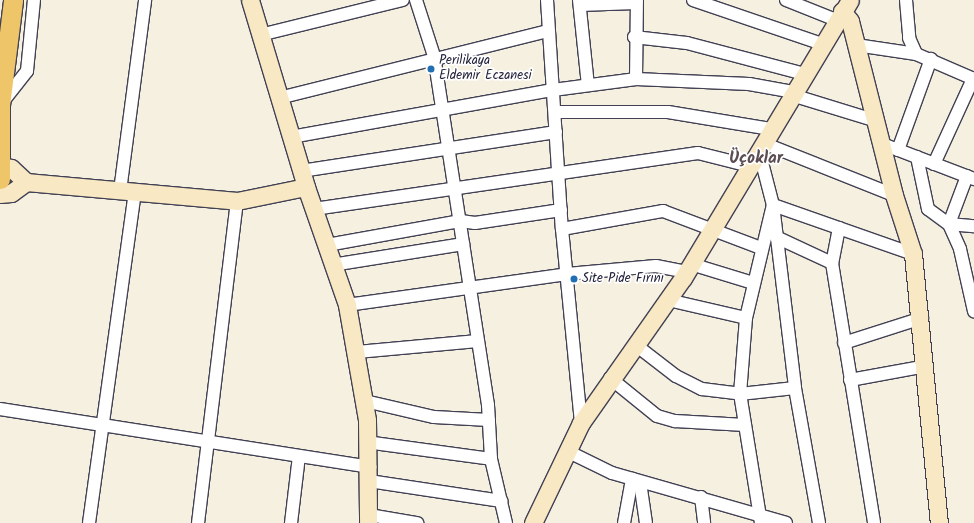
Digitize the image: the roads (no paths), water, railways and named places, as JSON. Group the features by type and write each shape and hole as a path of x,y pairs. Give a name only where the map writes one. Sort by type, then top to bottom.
{"main road":[{"path":"0,170 0,105 13,0"}],"street":[{"path":"0,105 27,71 34,0"},
{"path":"89,523 102,424 128,192 145,0"},
{"path":"250,0 306,187 347,305 365,401 366,442 369,474 368,519 417,523"},
{"path":"260,35 403,0"},
{"path":"416,0 434,56 454,187 461,220 468,286 478,341 489,420 491,459 506,523"},
{"path":"547,0 562,229 582,423"},
{"path":"693,0 822,44"},
{"path":"786,0 843,10 850,22 894,195 913,254 922,318 939,523"},
{"path":"906,0 910,10 909,38 916,54"},
{"path":"588,86 579,3 636,1 634,37 636,79"},
{"path":"533,523 582,423 610,378 637,346 689,268 843,10"},
{"path":"279,98 434,56 548,31"},
{"path":"634,37 687,43 804,74"},
{"path":"856,46 916,54 931,59 974,79 934,164"},
{"path":"898,150 931,59"},
{"path":"291,137 553,90 636,79 749,84 793,93 874,120"},
{"path":"555,112 668,112 764,141 894,195"},
{"path":"301,171 449,151 556,132"},
{"path":"764,141 795,388 819,523"},
{"path":"880,143 971,177 949,224 970,274 974,311"},
{"path":"314,209 558,171 698,153 750,166"},
{"path":"917,157 928,209 949,224 974,226"},
{"path":"0,170 12,168 26,182"},
{"path":"0,194 11,192 26,182 237,202 306,187"},
{"path":"198,523 237,202"},
{"path":"773,205 913,254"},
{"path":"760,519 740,394 746,318 761,248 773,205"},
{"path":"327,245 461,220 475,223 561,210"},
{"path":"562,229 664,211 761,248"},
{"path":"839,228 832,263 874,523"},
{"path":"776,237 832,263"},
{"path":"332,265 463,244"},
{"path":"347,305 468,286 567,274 656,266 689,268 753,283"},
{"path":"668,300 746,318"},
{"path":"844,343 922,318"},
{"path":"357,352 478,341"},
{"path":"637,346 676,376 702,389 740,394 795,388"},
{"path":"850,380 926,366"},
{"path":"610,378 657,416 675,422 745,425"},
{"path":"365,401 434,418 489,420"},
{"path":"0,409 299,456 369,474 501,500"},
{"path":"366,442 491,459"},
{"path":"569,452 636,481 701,496 760,519 786,523"},
{"path":"291,523 299,456"},
{"path":"624,523 636,481"},
{"path":"636,481 646,523"},
{"path":"701,496 704,523"}],"place":[{"name":"Perilikaya Eldemir Eczanesi","path":"431,69"},
{"name":"Site Pide Fırını","path":"574,279"}],"district":[{"name":"Üçoklar","path":"756,159"}]}
